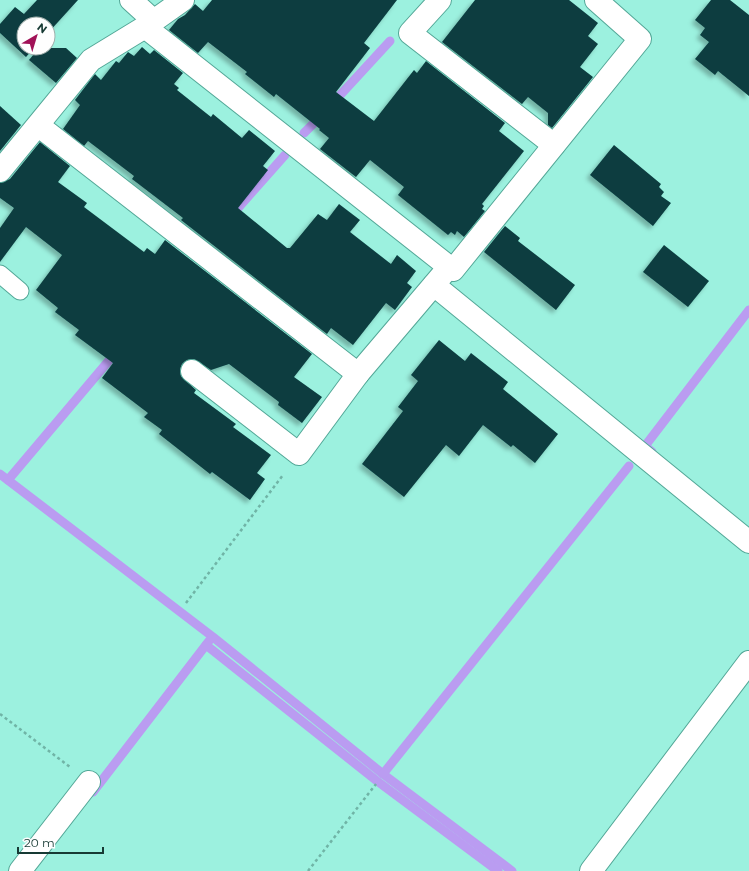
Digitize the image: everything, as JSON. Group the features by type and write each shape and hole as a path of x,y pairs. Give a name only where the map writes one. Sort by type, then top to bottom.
{"street":[{"path":"131,0 149,24 453,270 640,39 596,0"},
{"path":"0,172 39,126 91,60 149,24 183,0"},
{"path":"440,0 410,33 554,146"},
{"path":"39,126 358,374"},
{"path":"192,371 299,454 358,374 449,267"},
{"path":"434,285 749,542"},
{"path":"591,871 749,662"},
{"path":"20,871 89,782"}],"lane":[{"path":"0,274 20,291"}],"path":[{"path":"186,603 299,454"},
{"path":"0,714 89,782"},
{"path":"308,871 376,784"}],"building":[{"path":"37,0 78,0 56,24 56,16 16,16 16,48 0,33 0,24 15,7 24,14"},
{"path":"212,0 397,0 364,43 370,48 336,92 374,121 414,70 417,73 426,61 505,123 499,131 524,151 482,204 484,206 482,209 485,211 464,237 457,231 455,235 451,232 448,235 398,195 404,187 370,160 356,177 320,149 329,138 276,94 274,97 245,74 247,72 208,42 198,53 169,30 178,19 185,15 195,4 203,11"},
{"path":"475,0 569,0 598,23 588,36 598,44 580,67 593,77 552,128 548,125 548,113 528,97 522,104 442,42"},
{"path":"711,0 730,0 749,15 749,96 718,71 715,75 695,59 709,42 700,35 705,28 695,20"},
{"path":"142,47 150,54 154,50 183,73 174,84 179,88 177,90 211,117 213,114 242,138 249,130 275,151 263,166 268,170 238,208 287,248 290,248 318,214 327,220 339,204 360,220 350,232 391,264 397,255 416,271 407,283 412,287 395,310 386,303 353,345 331,328 327,334 181,220 183,218 132,179 134,176 88,141 84,146 63,129 80,105 75,100 95,74 101,80 116,61 119,63 128,52 134,56"},
{"path":"56,48 66,48 77,58 56,83 29,60 32,56 56,56"},
{"path":"0,106 21,125 0,151"},
{"path":"40,142 70,166 58,182 87,203 84,207 144,252 147,248 155,254 165,240 312,354 294,377 322,397 302,423 278,405 279,402 229,364 211,370 194,359 187,360 182,364 180,370 181,376 196,390 194,393 236,424 233,427 271,455 257,473 265,479 250,500 212,472 210,474 159,434 162,430 144,417 148,413 102,378 113,363 75,335 79,330 55,312 58,308 36,290 62,255 26,227 0,262 0,228 14,208 0,198 0,183 10,179"},
{"path":"614,145 661,184 659,187 664,192 661,196 671,203 653,226 590,175"},
{"path":"505,226 520,238 518,241 575,285 556,310 484,252"},
{"path":"664,245 709,281 688,307 643,272"},
{"path":"439,340 465,361 471,353 508,382 503,389 558,434 535,463 513,445 511,447 483,425 459,456 446,445 404,497 362,464 403,411 398,407 418,381 411,375"}],"waterway":[{"path":"332,104 390,41"},
{"path":"304,133 322,115"},
{"path":"231,216 285,155"},
{"path":"652,452 645,446 749,310"},
{"path":"8,480 117,351"},
{"path":"383,774 629,466"},
{"path":"0,474 213,637 383,774 512,871"},
{"path":"93,792 209,641"},
{"path":"206,645 377,781 498,871"}]}
